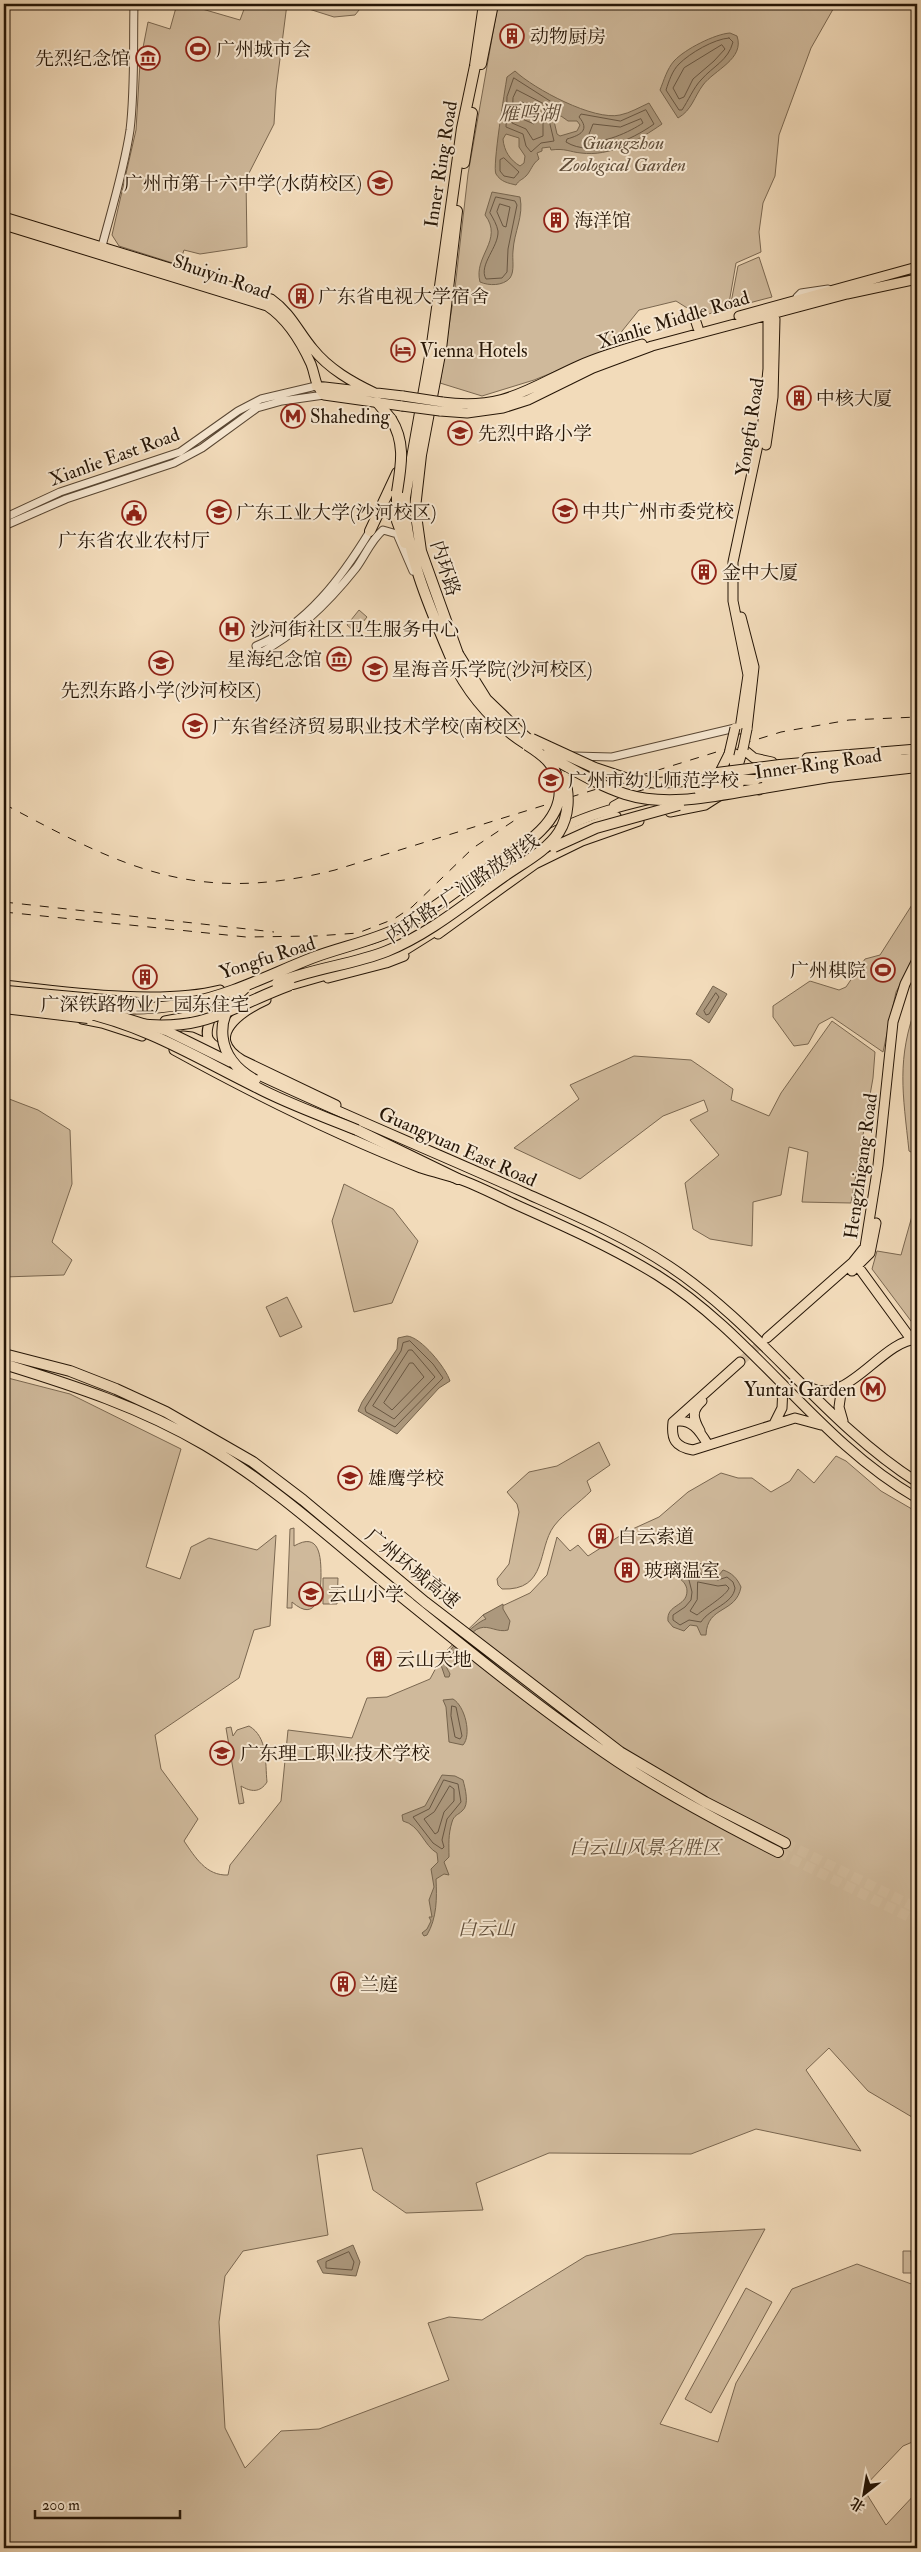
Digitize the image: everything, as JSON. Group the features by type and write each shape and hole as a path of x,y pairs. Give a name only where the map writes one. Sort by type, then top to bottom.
{"highway":[{"name":"Inner Ring Road","path":"484,4 475,66 462,128 430,362 411,454 405,513 410,546 423,586 447,648 462,680 487,713 527,745 608,787 641,798 678,800 761,789 829,777 917,769"},
{"name":"内环路","path":"493,4 472,114 457,210 441,350 415,500 416,525 421,551 458,654 482,694 512,725 539,742 601,770 628,779 658,783 712,778 755,780"},
{"path":"370,531 396,476 423,380 433,329"},
{"path":"376,398 391,419 398,434 402,453 396,501 397,521 423,586"},
{"path":"213,1012 310,971 372,956 395,948 462,906 555,837 567,811 568,798 565,780 554,762 512,725"},
{"name":"内环路-广汕路放射线","path":"5,997 124,1009 153,1008 197,1001 248,985 312,958 376,938 408,924 542,830 552,819 558,806 560,787 556,774 549,762 527,745"},
{"path":"658,783 834,760 887,755 917,756"},
{"name":"Inner Ring Road","path":"755,780 917,756"},
{"path":"514,859 558,838 616,817 689,795 755,780"},
{"name":"内环路-广汕路放射线","path":"5,997 159,1026 203,1022 304,980 365,966 398,954 445,924 544,853 585,832 650,811 761,789"},
{"path":"352,954 300,967 248,985 234,999 224,1018 224,1041 231,1060 240,1070 254,1080 334,1117 361,1126"},
{"path":"5,997 99,1005 134,1016 167,1031"},
{"path":"5,997 74,1010 125,1024 186,1049 274,1097 361,1126 458,1179"},
{"name":"广州环城高速","path":"4,1354 70,1371 116,1389 166,1412 253,1462 303,1500 425,1602 560,1708 620,1752 705,1802 785,1843"},
{"name":"广州环城高速","path":"4,1364 76,1386 118,1402 178,1430 258,1480 541,1708 650,1782 707,1816 778,1852"}],"main road":[{"path":"4,217 100,250"},
{"path":"4,225 100,250"},
{"name":"Shuiyin Road","path":"100,250 271,300 290,315 313,350 330,366 376,398"},
{"name":"Shuiyin Road","path":"100,250 266,306 276,312 291,328 311,364 316,386 324,396"},
{"path":"798,303 833,288 917,267"},
{"name":"Xianlie Middle Road","path":"514,401 590,360 697,325 753,311 917,280"},
{"name":"Xianlie Middle Road","path":"514,401 544,393 583,372 641,350 709,334 772,316 798,303"},
{"path":"753,311 772,316"},
{"name":"Yongfu Road","path":"741,729 748,668 735,613 732,562 764,421 772,316"},
{"name":"Yongfu Road","path":"248,1008 295,988 397,959 442,930 535,864 568,847 656,816 705,805 724,792 736,774 736,752 754,667 739,606 737,568 770,422 772,316"},
{"path":"324,396 332,387 334,378 330,366"},
{"name":"Xianlie East Road","path":"316,386 332,387 376,398"},
{"name":"Xianlie East Road","path":"324,396 376,398 476,412 514,401"},
{"path":"736,774 772,762 876,751 917,749"},
{"path":"876,751 917,756"},
{"path":"707,787 736,752 772,762"},
{"path":"736,774 917,756"},
{"path":"705,805 761,789 917,769"},
{"path":"603,812 625,800 723,770 736,774 761,789"},
{"name":"Yongfu Road","path":"42,989 152,996 209,993 236,986 309,957 352,954 391,942 413,930 547,835 603,812 707,787 736,774"},
{"name":"Hengzhigang Road","path":"856,1264 865,1247 871,1217 893,1022 905,984 917,960"},
{"name":"Hengzhigang Road","path":"769,1340 856,1264 868,1256 872,1246 883,1175 897,1029 905,1000 917,972"},
{"path":"5,997 42,989"},
{"path":"36,1011 32,1008 31,1001 36,992 42,989"},
{"name":"Guangyuan East Road","path":"5,997 36,1011 102,1023 159,1043 243,1088 310,1119 420,1168 458,1179 582,1234 663,1279 711,1314 857,1456 917,1498"},
{"path":"102,1023 172,1020 213,1012 248,1008"},
{"path":"242,1060 230,1050 226,1033 236,1017 248,1008"},
{"path":"212,1046 206,1030 213,1012"},
{"name":"Guangyuan East Road","path":"167,1031 227,1065 361,1126 570,1214 648,1253 707,1295 846,1426 883,1458 917,1482"},
{"path":"310,1119 227,1065 187,1047 181,1041 186,1035 315,1094 361,1126"},
{"path":"227,1065 243,1088"},
{"path":"802,1384 816,1391 828,1392 842,1386 897,1346 914,1339 856,1264"},
{"path":"708,1445 693,1418 696,1406 742,1363 672,1422 672,1436 675,1443 683,1448 692,1450 795,1418 823,1425"},
{"path":"774,1424 782,1408 783,1386"},
{"path":"842,1386 839,1407 846,1426"},
{"path":"672,1422 684,1421 700,1431"}],"street":[{"path":"100,250 119,182 130,130 134,4"},
{"name":"Xianlie East Road","path":"4,518 81,484 180,452 238,410 261,399 316,386"},
{"name":"Xianlie East Road","path":"4,526 84,492 184,458 257,408 282,401 324,396"},
{"path":"81,484 84,492"},
{"path":"370,531 339,578 320,600 270,640 256,646 260,653 307,621 337,591 383,530 397,534 448,659 460,683 476,705 499,727 522,744 556,756 612,757 741,729"}],"green space":[{"path":"177,4 185,4 240,20 246,4 287,4 276,90 274,124 246,179 247,247 200,254 184,250 179,265 119,246 112,235 136,130 140,63 148,22 170,29"},
{"path":"293,4 364,4 355,15 334,17"},
{"name":"Guangzhou Zoological Garden","path":"498,4 836,4 811,48 779,135 775,176 763,203 759,232 761,252 736,263 728,309 700,316 676,301 639,310 606,351 534,380 482,396 440,383 455,288 468,174"},
{"path":"759,257 772,297 730,308 738,266"},
{"path":"359,610 367,617 355,632 347,625"},
{"name":"广州棋院","path":"917,897 917,953 896,992 883,1052 832,1017 819,1024 808,1044 794,1046 773,1017 773,1006 810,981 839,990 846,987 865,959 880,955"},
{"path":"917,1004 917,1155 909,1151 903,1077 906,1042"},
{"path":"832,1021 875,1052 873,1078 851,1203 802,1202 808,1152 789,1147 781,1195 753,1202 752,1246 710,1239 693,1229 685,1183 719,1155 690,1120 708,1111 704,1100 663,1116 580,1179 514,1148 579,1099 570,1085 634,1056 691,1060 733,1089 731,1100 769,1116 781,1093"},
{"path":"4,1097 38,1110 70,1130 72,1184 52,1242 72,1260 64,1275 4,1277"},
{"path":"344,1184 393,1209 418,1241 392,1303 354,1312 332,1221"},
{"path":"914,1209 917,1209 917,1329 872,1269 877,1251 901,1255"},
{"path":"287,1297 302,1327 280,1337 266,1307"},
{"name":"白云山","path":"4,1377 70,1394 181,1449 146,1567 180,1579 191,1547 209,1538 257,1550 276,1535 270,1626 254,1630 239,1678 155,1735 161,1769 198,1819 184,1841 207,1869 220,1874 228,1875 230,1865 281,1801 288,1730 352,1738 367,1698 387,1697 430,1679 444,1653 483,1615 530,1593 547,1575 557,1537 570,1551 578,1545 588,1556 626,1532 659,1517 688,1492 721,1473 738,1478 752,1478 771,1492 790,1481 798,1469 814,1483 836,1456 846,1461 881,1491 917,1512 917,2120 868,2091 829,2048 806,2070 861,2151 756,2129 691,2154 549,2153 476,2183 483,2210 406,2213 373,2190 362,2148 317,2155 328,2235 243,2251 225,2276 219,2322 225,2428 245,2468 281,2431 319,2429 449,2380 428,2323 449,2317 482,2320 586,2256 673,2234 765,2229 660,2424 718,2442 736,2383 792,2289 857,2264 914,2285 917,2263 917,2440 903,2446 863,2488 886,2525 917,2492 917,2548 4,2548"},
{"path":"599,1442 610,1465 587,1481 591,1491 554,1526 534,1576 527,1583 517,1588 502,1589 498,1585 497,1579 509,1564 519,1512 517,1504 507,1492 529,1472 557,1466"},
{"path":"294,1528 294,1546 303,1542 309,1542 314,1544 319,1554 320,1590 316,1604 307,1610 300,1608 292,1602 292,1608 287,1608 290,1529"},
{"path":"323,1578 338,1578 337,1604 323,1604"},
{"path":"249,1726 263,1743 267,1782 258,1790 241,1786 244,1803 239,1804 226,1728 231,1727 233,1736 237,1730"},
{"path":"903,2251 911,2251 912,2273 903,2273"},
{"path":"746,2288 772,2302 711,2413 685,2399"}],"water":[{"path":"730,33 737,36 738,44 733,58 703,85 690,107 678,118 660,90 669,68 679,56 693,47 716,36"},
{"name":"雁鸣湖","path":"515,71 536,86 565,102 609,116 620,115 649,103 662,124 624,146 603,152 592,154 551,150 550,147 542,148 542,151 537,153 539,159 526,176 516,185 507,183 498,177 495,169 507,77","holes":["561,116 568,121 577,121 580,125 577,131 560,136 557,134 554,121 556,117","506,134 519,138 519,147 525,156 524,163 520,166 510,158 506,151 503,139"]},
{"path":"492,192 520,197 521,211 514,244 512,275 504,283 492,285 480,282 479,273 480,264 490,240 490,224 485,215"},
{"path":"713,986 727,994 709,1023 696,1014"},
{"path":"407,1336 426,1347 444,1369 450,1381 439,1388 397,1434 358,1411 397,1349 398,1338"},
{"path":"684,1560 702,1564 704,1571 719,1575 723,1570 726,1571 734,1576 741,1587 734,1602 711,1619 706,1635 701,1635 697,1626 690,1625 684,1631 673,1627 668,1621 670,1611 684,1600 686,1596 686,1586 676,1573 678,1566"},
{"path":"503,1604 503,1609 510,1621 508,1630 501,1631 483,1627 474,1631 461,1648 448,1657 446,1664 450,1674 449,1677 445,1677 441,1665 448,1652 468,1632 486,1619 483,1615"},
{"path":"453,1699 461,1708 466,1721 467,1735 463,1745 449,1742 446,1707 443,1700"},
{"path":"442,1775 455,1776 463,1780 466,1792 466,1805 452,1822 449,1835 449,1857 444,1862 449,1875 444,1874 436,1879 435,1915 427,1935 424,1936 422,1933 427,1929 431,1921 429,1917 432,1917 429,1900 434,1887 431,1869 438,1862 437,1853 414,1827 403,1821 402,1815 425,1806"},
{"path":"353,2245 360,2262 356,2276 323,2273 317,2261"}],"tunnel":[{"path":"740,1362 765,1340"},
{"path":"785,1843 917,1908"},
{"path":"778,1852 917,1921"}],"railway":[{"path":"4,804 87,846 125,862 162,874 201,881 242,883 286,880 335,870 781,732 849,720 917,717"},
{"path":"4,912 246,937 358,933 394,919 412,907 473,848 518,818"},
{"path":"4,902 274,932"}],"place":[{"name":"动物厨房","path":"512,36"},
{"name":"广州城市会","path":"198,49"},
{"name":"先烈纪念馆","path":"148,58"},
{"name":"广州市第十六中学(水荫校区)","path":"380,183"},
{"name":"海洋馆","path":"556,220"},
{"name":"广东省电视大学宿舍","path":"301,296"},
{"name":"Vienna Hotels","path":"403,350"},
{"name":"中核大厦","path":"799,398"},
{"name":"Shaheding","path":"293,416"},
{"name":"先烈中路小学","path":"460,433"},
{"name":"中共广州市委党校","path":"565,511"},
{"name":"广东工业大学(沙河校区)","path":"219,512"},
{"name":"广东省农业农村厅","path":"134,513"},
{"name":"金中大厦","path":"704,572"},
{"name":"沙河街社区卫生服务中心","path":"232,629"},
{"name":"星海纪念馆","path":"339,659"},
{"name":"先烈东路小学(沙河校区)","path":"161,663"},
{"name":"星海音乐学院(沙河校区)","path":"375,669"},
{"name":"广东省经济贸易职业技术学校(南校区)","path":"195,726"},
{"name":"广州市幼儿师范学校","path":"551,780"},
{"name":"广州棋院","path":"883,970"},
{"name":"广深铁路物业广园东住宅","path":"145,977"},
{"name":"Yuntai Garden","path":"873,1389"},
{"name":"雄鹰学校","path":"350,1478"},
{"name":"白云索道","path":"601,1536"},
{"name":"玻璃温室","path":"627,1570"},
{"name":"云山小学","path":"311,1594"},
{"name":"云山天地","path":"379,1659"},
{"name":"广东理工职业技术学校","path":"222,1753"},
{"name":"兰庭","path":"343,1984"}],"park label":[{"name":"白云山风景名胜区","path":"645,1847"}]}
